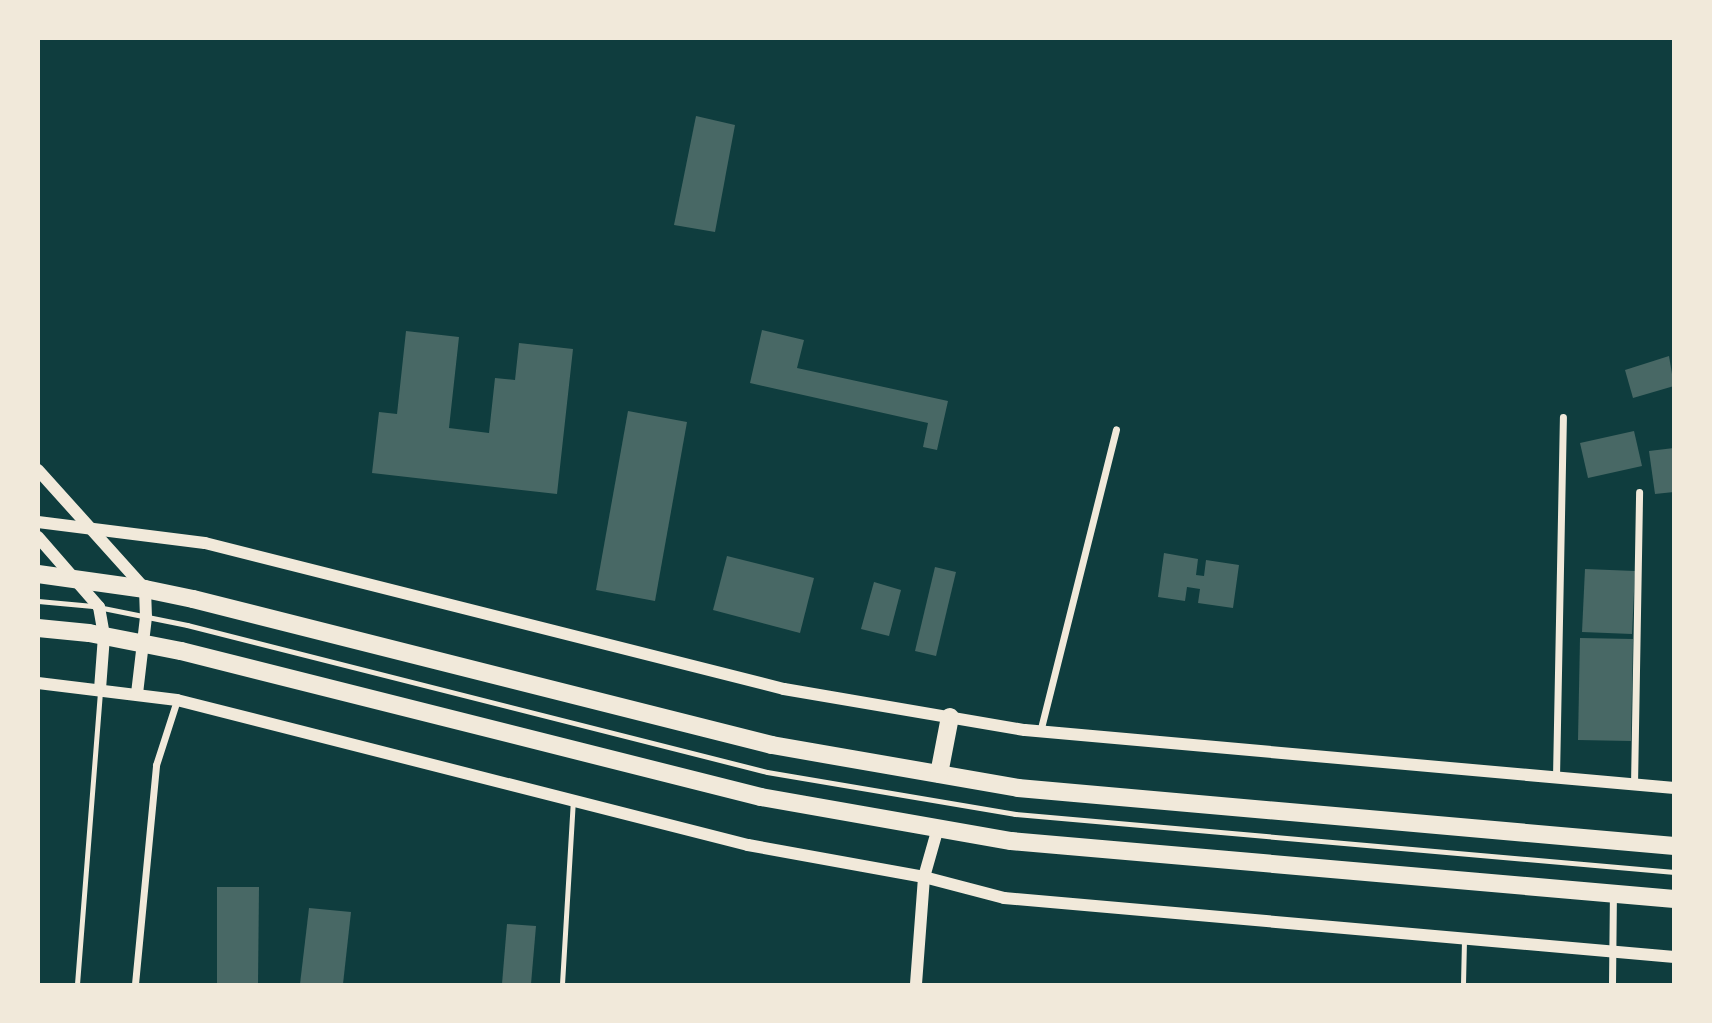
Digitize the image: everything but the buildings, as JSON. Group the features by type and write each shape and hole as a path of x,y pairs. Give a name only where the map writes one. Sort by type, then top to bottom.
{"main road":[{"path":"38,574 145,589 772,745 1018,788 1674,846"},
{"path":"38,628 142,643 761,797 1011,841 1674,899"},
{"path":"939,774 950,717"}],"street":[{"path":"1556,777 1563,416"},
{"path":"1040,732 1116,429"},
{"path":"38,470 96,530 145,589 146,617 137,694"},
{"path":"1634,785 1639,492"},
{"path":"38,522 205,543 784,688 1040,732 1674,788"},
{"path":"38,537 99,607 104,636 100,689"},
{"path":"38,683 177,700 748,845 924,877 1004,898 1674,957"},
{"path":"135,985 156,765 177,700"},
{"path":"916,985 924,877 938,828"},
{"path":"1612,985 1613,895"}],"lane":[{"path":"38,601 99,607 146,617 767,772 1015,814 1674,872"},
{"path":"77,985 100,689"},
{"path":"562,985 573,800"},
{"path":"1463,985 1464,940"}]}
